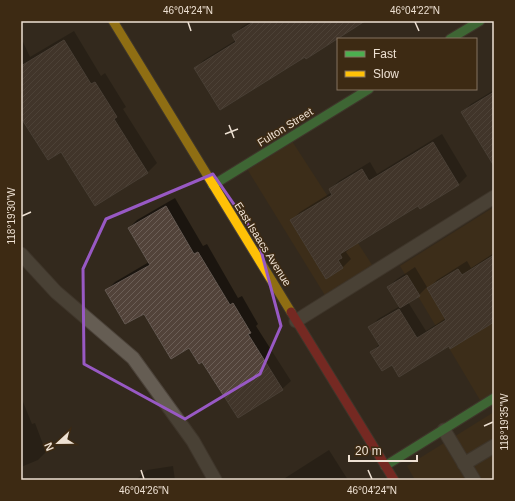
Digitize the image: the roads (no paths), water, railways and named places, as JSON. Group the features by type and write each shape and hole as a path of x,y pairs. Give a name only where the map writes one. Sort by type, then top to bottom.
{"main road":[{"name":"East Isaacs Avenue","path":"113,21 394,480"},
{"path":"452,38 480,21"},
{"name":"Fulton Street","path":"213,185 367,90"},
{"path":"385,466 494,398"}],"lane":[{"path":"296,321 494,197"},
{"path":"21,254 56,292 133,358 193,441 216,480"},
{"path":"444,430 474,480"},
{"path":"464,464 494,446"}]}
